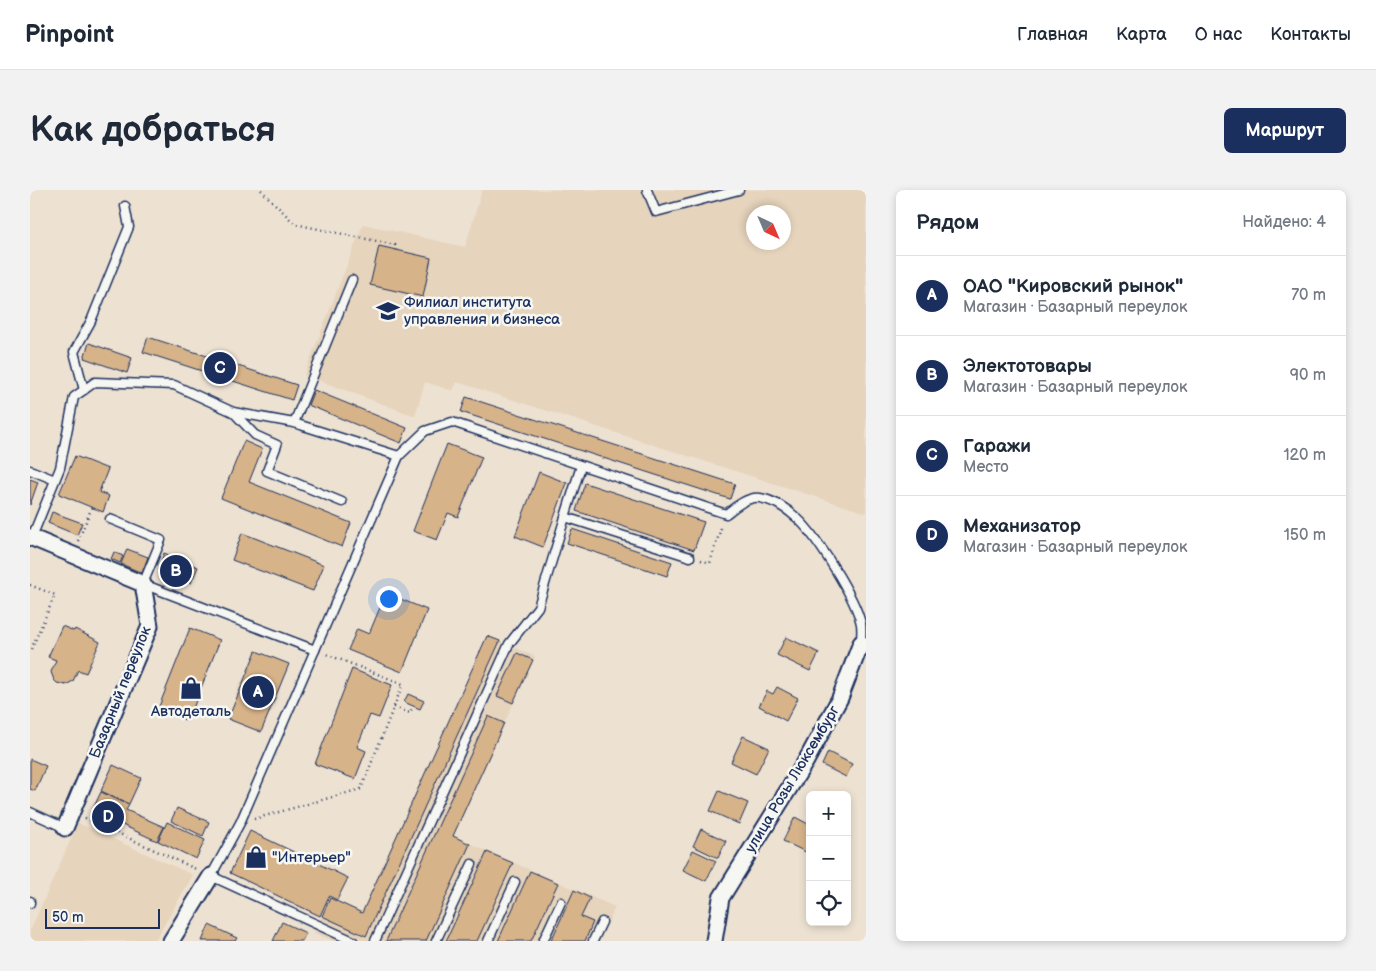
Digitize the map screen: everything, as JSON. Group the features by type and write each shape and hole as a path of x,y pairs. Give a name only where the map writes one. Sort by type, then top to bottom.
{"street":[{"path":"31,537 142,584"},
{"name":"Базарный переулок","path":"65,828 150,626 142,584"},
{"name":"улица Розы Люксембург","path":"714,941 721,898 806,761 840,698 861,643"},
{"path":"171,941 211,876"}],"lane":[{"path":"647,190 656,212 739,190"},
{"path":"84,390 74,352 91,321 129,227 125,206"},
{"path":"294,423 352,280"},
{"path":"31,537 60,468 74,397 95,382 174,385 232,412 294,423 399,456"},
{"path":"232,412 255,435 277,444 267,471 342,502"},
{"path":"353,941 211,876 240,823 399,456 425,431 452,422 726,514 740,503 758,497 773,502 797,518 832,566 853,603 861,624 861,643"},
{"path":"376,941 509,644 538,606 581,466"},
{"path":"30,470 54,480"},
{"path":"565,518 690,557"},
{"path":"110,519 161,540 142,584 315,650"},
{"path":"30,812 65,828"},
{"path":"436,941 472,864"},
{"path":"488,941 516,882"},
{"path":"543,941 562,902"},
{"path":"593,941 602,922"}],"path":[{"path":"261,190 295,224 395,244 394,249"},
{"path":"76,545 92,508"},
{"path":"690,557 710,563 726,514"},
{"path":"30,585 55,595 30,652"},
{"path":"240,823 361,789 403,684 315,650"},
{"path":"394,707 410,713 413,706"},
{"path":"71,812 211,876"}],"shaded area":[{"path":"482,190 866,190 866,513 457,382 453,391 425,382 415,416 304,375 363,224 465,247"},
{"path":"487,636 535,656 453,836 615,907 600,941 334,941 314,933 330,898 362,912"},
{"path":"78,823 193,875 155,941 30,941 30,931"}],"building":[{"path":"379,246 431,258 423,297 370,285"},
{"path":"148,337 297,385 292,400 143,352"},
{"path":"89,343 132,358 127,373 84,358"},
{"path":"314,390 407,428 401,443 308,405"},
{"path":"466,397 735,484 730,499 461,412"},
{"path":"244,441 262,449 249,482 351,523 342,547 221,498"},
{"path":"447,444 482,457 458,517 448,513 437,540 413,531"},
{"path":"75,456 108,469 99,492 109,496 103,512 59,494"},
{"path":"539,472 567,483 543,547 515,536"},
{"path":"30,479 38,482 30,505"},
{"path":"585,483 704,522 694,550 576,511"},
{"path":"52,512 82,523 77,535 48,523"},
{"path":"572,529 672,562 667,576 567,543"},
{"path":"242,533 324,565 313,591 232,560"},
{"path":"127,549 148,557 142,573 121,564"},
{"path":"114,552 123,556 120,563 111,559"},
{"path":"164,553 198,567 191,583 158,570"},
{"path":"386,593 427,610 402,672 348,650 357,629 369,634"},
{"path":"62,626 74,631 75,629 100,642 86,673 78,670 73,681 66,685 57,683 54,680 51,672 56,660 48,657"},
{"path":"190,628 220,640 188,721 158,709"},
{"path":"487,636 500,641 366,936 322,916 330,898 362,913"},
{"path":"786,637 819,653 810,671 777,655"},
{"path":"256,651 289,664 261,732 228,719"},
{"path":"517,653 533,660 513,703 497,696"},
{"path":"352,669 392,685 379,718 370,715 357,747 366,751 355,779 315,764"},
{"path":"777,687 798,698 786,721 759,706 767,691 773,694"},
{"path":"408,694 424,701 420,709 404,702"},
{"path":"488,716 504,723 453,836 470,844 426,941 386,941"},
{"path":"743,736 769,748 756,774 731,762"},
{"path":"828,752 852,764 846,777 822,765"},
{"path":"30,759 46,766 35,791 30,789"},
{"path":"113,765 141,778 129,804 101,791"},
{"path":"719,791 748,803 739,824 710,811"},
{"path":"101,792 129,805 126,810 164,827 157,841 92,811"},
{"path":"177,808 209,822 203,836 171,821"},
{"path":"795,817 806,823 806,852 783,841"},
{"path":"167,822 205,840 196,859 158,841"},
{"path":"701,829 726,841 718,858 693,846"},
{"path":"250,831 348,878 337,900 329,896 320,916 230,873"},
{"path":"693,850 716,861 706,881 683,870"},
{"path":"487,852 513,863 477,941 446,941"},
{"path":"530,871 558,883 531,941 498,941"},
{"path":"574,890 590,898 581,917 593,922 585,941 551,941"},
{"path":"282,922 306,933 302,941 273,941"},
{"path":"209,925 237,938 235,941 202,941"}],"place":[{"name":"Филиал института управления и бизнеса","path":"388,311"},
{"name":"Гаражи","path":"220,368"},
{"name":"Электотовары","path":"176,571"},
{"name":"Автодеталь","path":"191,688"},
{"name":"ОАО \"Кировский рынок\"","path":"258,692"},
{"name":"Механизатор","path":"108,817"},
{"name":"\"Интерьер\"","path":"256,857"}]}
